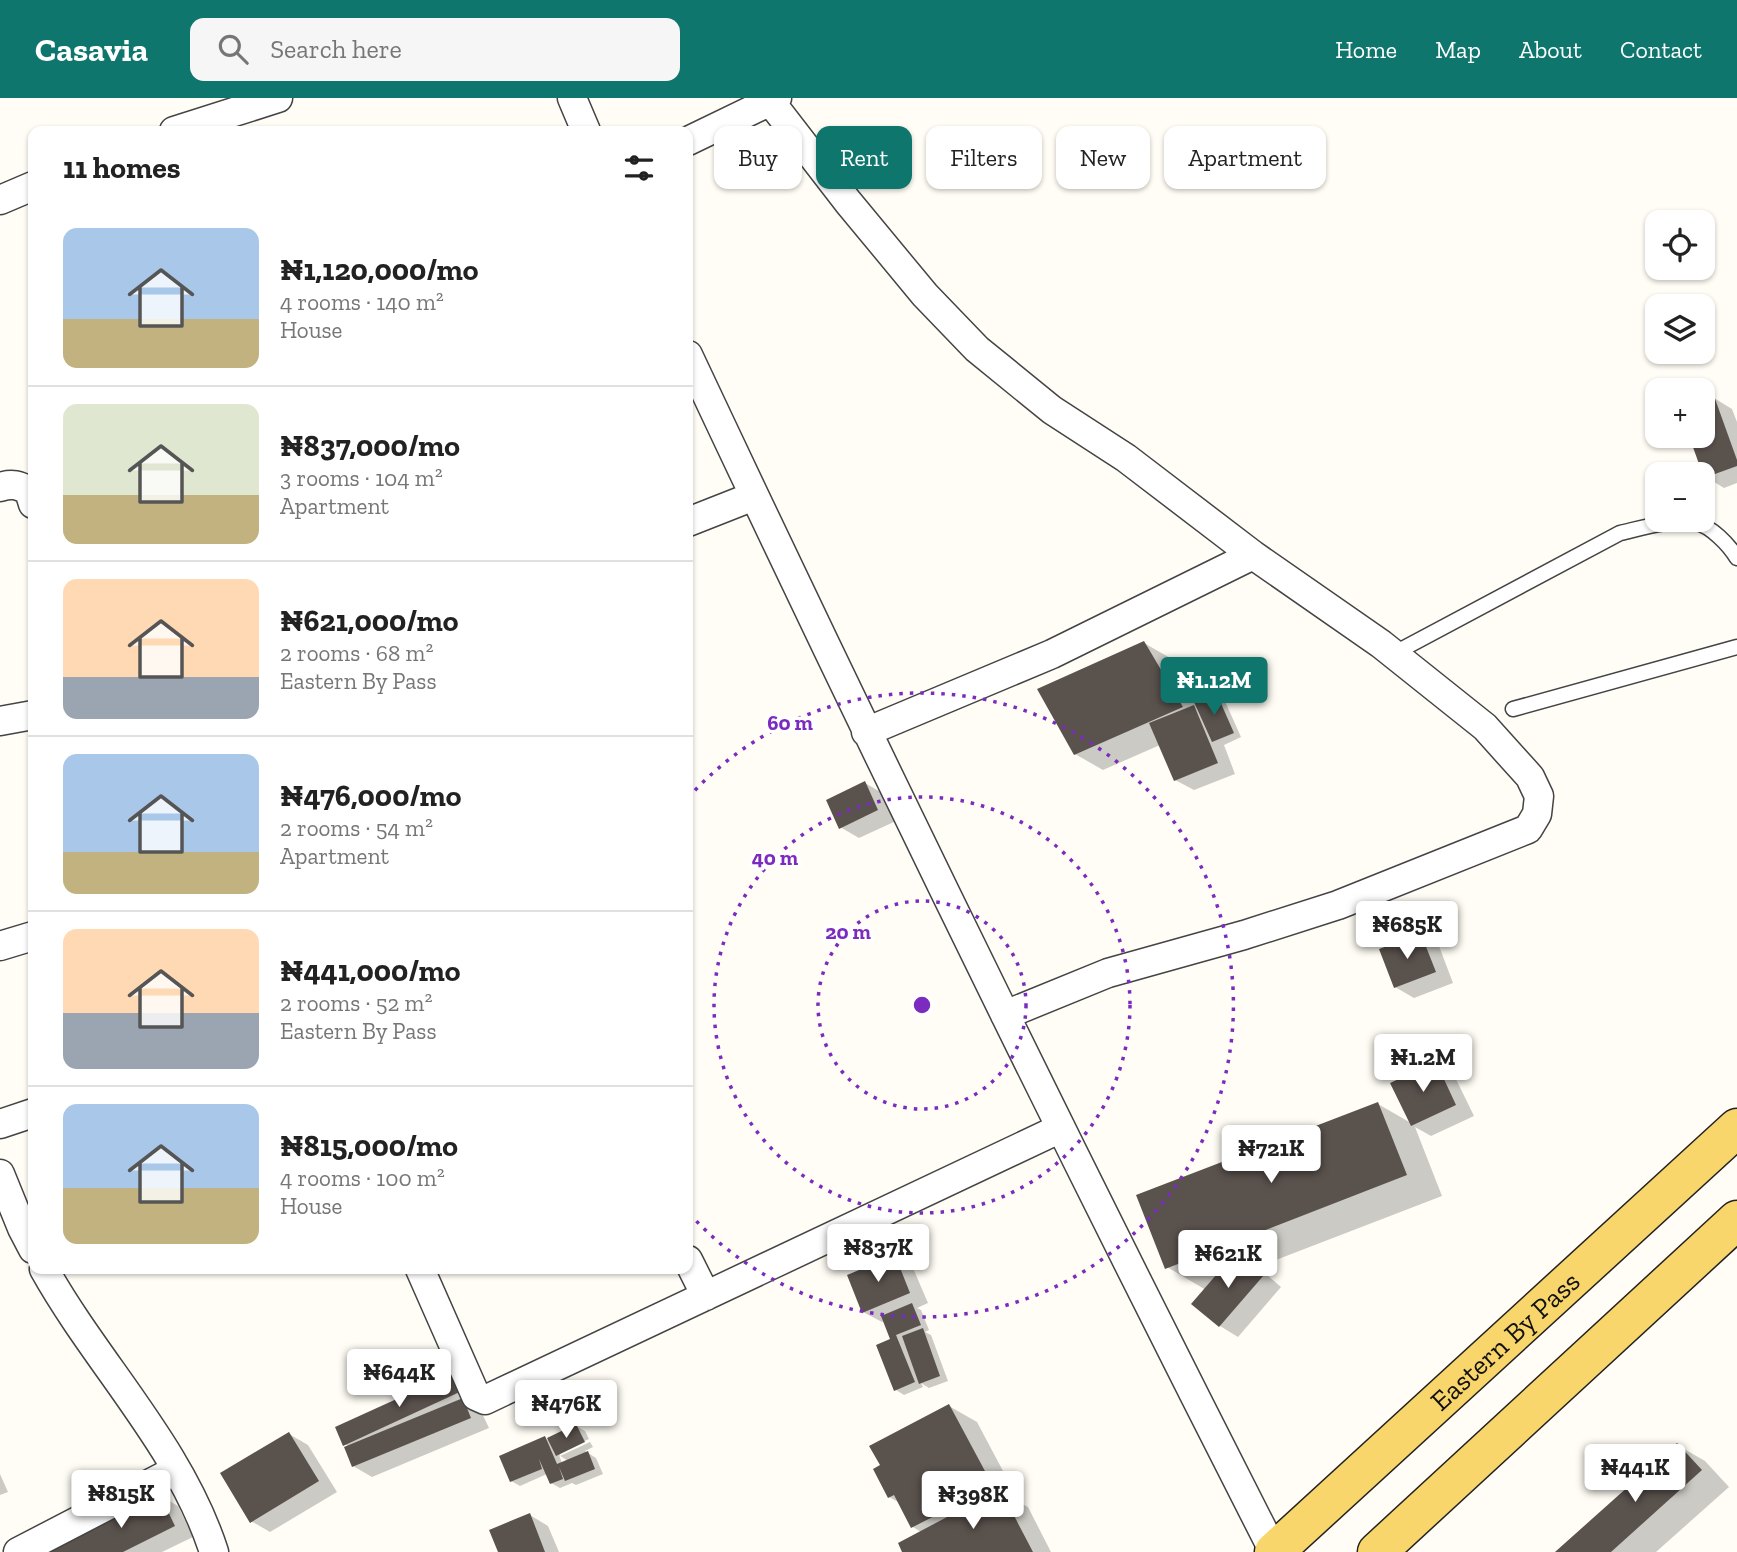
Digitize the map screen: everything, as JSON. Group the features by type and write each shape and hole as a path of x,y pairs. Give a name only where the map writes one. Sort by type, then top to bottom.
{"main road":[{"name":"Eastern By Pass","path":"1274,1552 1737,1128"},
{"path":"1377,1552 1737,1220"}],"street":[{"path":"190,126 278,98"},
{"path":"572,98 584,126"},
{"path":"693,139 774,99 848,202 925,295 977,349 1052,410 1126,458 1253,555 1393,654 1485,727 1530,777 1539,796 1537,814 1528,828 1338,905 1244,935 1108,973 1004,1015"},
{"path":"0,200 28,188"},
{"path":"693,366 866,732 1004,1015 1274,1552"},
{"path":"0,487 18,485 28,490"},
{"path":"693,520 754,496"},
{"path":"866,732 1052,654 1253,555"},
{"path":"0,721 28,716"},
{"path":"0,946 28,938"},
{"path":"0,1124 28,1115"},
{"path":"422,1274 475,1396 485,1400 1060,1128"},
{"path":"0,1174 18,1238"},
{"path":"693,1270 706,1296"},
{"path":"47,1274 62,1302 164,1448 206,1528 214,1552"},
{"path":"18,1552 176,1470"}],"lane":[{"path":"1393,654 1620,533 1660,523 1697,523 1728,544 1737,558"},
{"path":"1513,709 1737,647"}],"building":[{"path":"1715,399 1737,466 1715,474 1715,462 1698,462 1693,448 1715,448"},
{"path":"1144,641 1183,707 1074,755 1037,689"},
{"path":"1216,692 1234,733 1212,742 1194,702"},
{"path":"1194,705 1218,763 1174,781 1149,723"},
{"path":"865,781 878,810 839,829 826,800"},
{"path":"1421,934 1436,972 1394,988 1379,949"},
{"path":"1436,1062 1456,1105 1411,1126 1390,1083"},
{"path":"1378,1102 1407,1175 1165,1269 1136,1195"},
{"path":"1236,1252 1264,1275 1219,1327 1191,1304"},
{"path":"895,1255 910,1293 862,1313 847,1275"},
{"path":"912,1303 921,1325 896,1335 915,1382 894,1391 876,1345 890,1339 881,1316"},
{"path":"923,1328 940,1376 919,1384 902,1336"},
{"path":"456,1372 464,1390 343,1446 335,1427"},
{"path":"463,1398 471,1418 352,1467 344,1447"},
{"path":"949,1404 993,1486 911,1528 894,1495 888,1498 873,1469 880,1465 869,1446"},
{"path":"576,1424 585,1442 556,1456 547,1438"},
{"path":"289,1432 319,1481 250,1523 220,1473"},
{"path":"545,1436 557,1464 588,1451 595,1469 565,1481 559,1467 563,1479 550,1484 539,1459 542,1469 510,1482 499,1456"},
{"path":"1677,1443 1702,1470 1611,1552 1555,1552"},
{"path":"1000,1489 1033,1552 902,1552 898,1543"},
{"path":"159,1493 175,1526 123,1552 40,1552"},
{"path":"530,1513 545,1552 498,1552 489,1530"}]}
